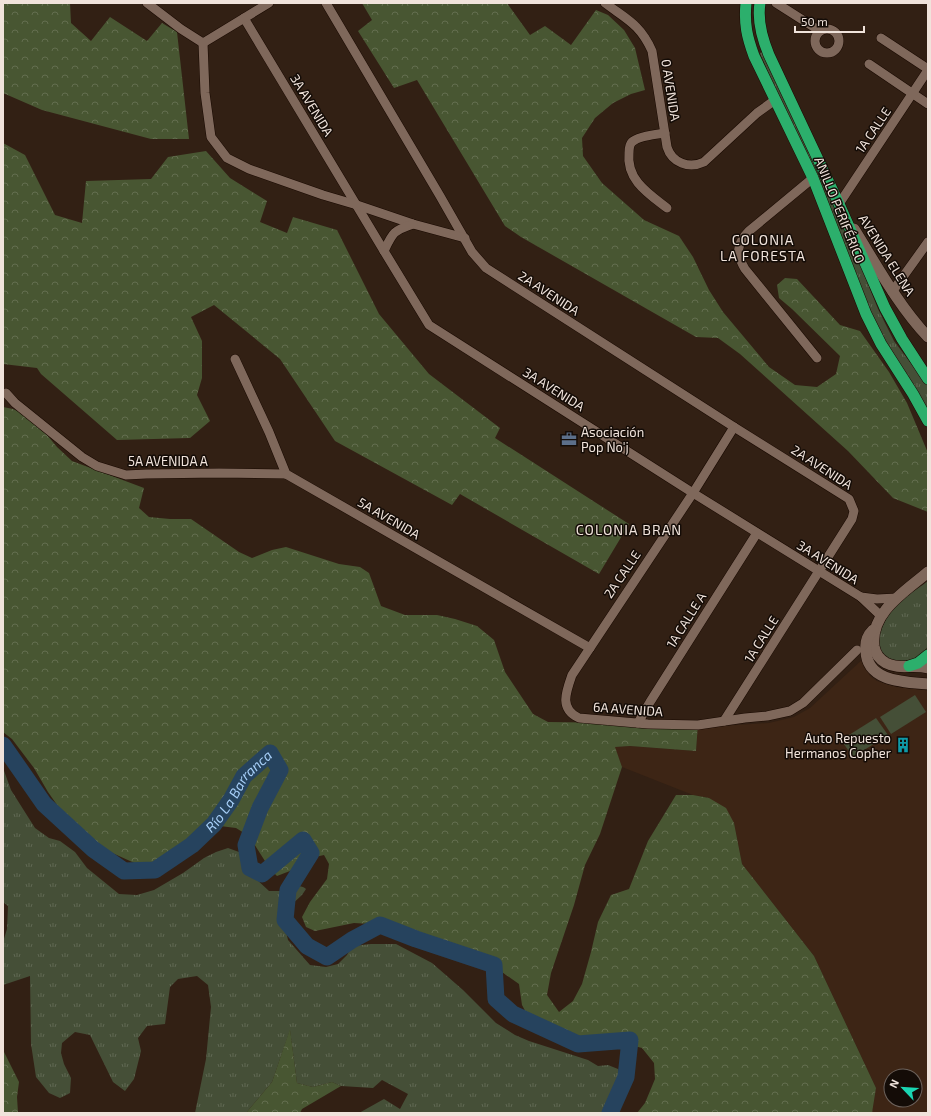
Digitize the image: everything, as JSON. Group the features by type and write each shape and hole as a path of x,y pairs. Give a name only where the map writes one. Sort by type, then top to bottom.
{"highway":[{"name":"ANILLO PERIFÉRICO","path":"746,3 745,22 747,37 754,56 813,178 866,314 881,344 913,394 928,421"},
{"name":"ANILLO PERIFÉRICO","path":"760,3 758,10 759,25 767,49 839,204 885,308 928,379"},
{"path":"909,666 918,663 928,655"}],"street":[{"path":"147,3 181,29 203,43"},
{"path":"203,43 269,3"},
{"name":"2A AVENIDA","path":"326,3 472,252 486,268 849,499 854,511"},
{"name":"0 AVENIDA","path":"605,3 631,21 642,33 652,50 667,147 674,158 681,163 697,165 710,158 757,113 775,100"},
{"path":"776,3 820,31"},
{"name":"3A AVENIDA","path":"244,18 429,325 693,493 861,597 881,616"},
{"path":"881,38 928,70"},
{"path":"203,43 205,94 211,137 227,158 249,169 323,195 414,224 465,238"},
{"path":"869,64 928,104"},
{"name":"1A CALLE","path":"839,204 928,70"},
{"path":"665,133 636,139 630,146 628,157 630,170 636,181 642,188 668,208"},
{"path":"813,178 749,230 742,238 738,255 745,269 817,358"},
{"name":"AVENIDA ELENA","path":"839,204 892,292 911,319 927,334"},
{"path":"384,252 391,237 396,231 414,224"},
{"path":"892,292 928,242"},
{"path":"235,359 269,432 286,474"},
{"name":"5A AVENIDA A","path":"6,393 15,403 82,457 97,466 113,472 126,475 211,473 286,474"},
{"name":"2A CALLE","path":"572,675 693,493 734,427"},
{"name":"5A AVENIDA","path":"286,474 590,648"},
{"name":"1A CALLE","path":"724,721 852,519 854,511"},
{"name":"1A CALLE A","path":"638,723 758,533"},
{"path":"928,572 885,610 876,627 874,644 880,659 887,663 894,666 922,666 928,668"},
{"name":"3A AVENIDA","path":"861,597 877,599 897,598"},
{"path":"876,627 869,634 866,646 866,656 868,662 875,671 884,677 896,681 928,684"},
{"path":"724,721 790,712 803,703 857,650"},
{"name":"6A AVENIDA","path":"572,675 565,698 567,707 572,715 579,718 638,723 698,725 724,721"}],"shaded area":[{"path":"864,658 870,676 877,681 896,687 928,691 928,1113 872,1113 876,1088 814,956 742,864 734,823 709,798 693,795 622,767 614,747 630,746 696,751 698,724 721,726 769,723 794,717 810,708"}],"green space":[{"path":"3,3 70,3 71,23 91,41 110,17 147,41 162,23 177,32 189,139 151,139 42,110 3,93"},
{"path":"362,3 507,3 530,35 545,26 571,45 596,10 608,15 624,30 635,48 645,90 631,94 613,103 595,118 582,138 583,156 602,183 644,220 679,236 693,257 709,290 723,312 769,367 795,385 817,387 836,374 840,356 779,298 777,285 785,278 797,279 840,325 860,331 889,372 907,403 928,453 928,512 893,498 848,451 740,354 718,338 696,337 521,237 505,226 417,80 394,88 358,31 372,20"},
{"path":"762,52 837,207 878,309 894,341 928,386 928,411 884,344 760,53"},
{"path":"3,143 25,155 55,215 82,223 86,181 151,179 168,157 206,151 230,178 267,201 260,222 287,233 293,217 337,230 379,314 429,374 500,428 495,438 629,524 599,574 460,494 452,505 335,441 280,359 214,305 191,317 202,341 202,378 197,395 210,421 190,438 117,440 41,374 37,368 3,364"},
{"path":"3,407 13,409 26,415 72,461 144,488 139,508 149,517 191,519 239,552 252,558 272,550 286,547 339,564 360,567 369,573 381,606 405,615 437,615 477,626 494,640 505,672 533,714 548,722 698,724 696,751 630,746 615,747 622,767 600,834 585,865 574,905 551,973 547,995 559,1012 573,1001 582,984 598,922 611,895 629,889 648,841 676,795 693,795 709,798 726,808 734,823 742,864 814,956 876,1088 872,1113 637,1113 645,1103 655,1079 654,1063 642,1048 616,1041 591,1043 564,1032 546,1030 530,1020 522,1005 519,984 492,965 453,953 390,929 371,924 354,923 315,931 306,927 302,917 310,902 327,879 329,864 324,855 306,859 295,869 277,876 270,869 249,836 236,828 220,826 203,838 175,854 157,862 141,866 108,851 69,822 48,792 34,768 12,739 3,732"},
{"path":"928,581 928,646 919,656 914,659 897,661 886,657 882,653 878,644 880,634 886,620 898,604"},
{"path":"915,695 926,712 891,734 880,717"},
{"path":"876,718 888,735 853,757 841,740"},
{"path":"3,768 11,790 35,828 49,838 60,841 75,852 87,868 119,894 137,895 154,890 216,852 228,848 239,852 253,876 269,891 279,891 296,886 306,889 302,895 289,907 284,923 288,940 310,965 326,967 338,964 347,955 352,946 396,944 432,963 463,990 496,1023 515,1035 588,1060 598,1066 608,1065 618,1069 624,1084 623,1099 617,1113 359,1113 384,1099 400,1109 408,1094 382,1080 373,1088 341,1086 332,1082 313,1087 297,1083 290,1030 272,1082 246,1113 195,1113 206,1059 211,1007 208,985 197,976 178,979 170,987 165,1024 147,1026 138,1038 141,1051 134,1079 125,1091 113,1082 90,1035 75,1032 62,1043 61,1053 64,1064 71,1078 70,1093 60,1098 49,1093 36,1077 31,1044 30,976 3,985 3,942 7,929 8,906 3,902"},
{"path":"290,1029 297,1083 313,1087 332,1082 341,1086 302,1109 300,1113 246,1113 272,1082"},
{"path":"3,1050 19,1082 17,1097 18,1113 3,1113"}],"waterway":[{"name":"Río La Barranca","path":"3,745 44,804 93,849 124,871 155,870 192,845 214,824 231,800 244,776 270,753 280,770 260,808 246,845 250,868 262,874 303,840 311,853 288,890 285,920 307,946 327,957 352,940 380,925 416,939 494,965 496,999 513,1014 578,1044 630,1040 626,1077 610,1113"}],"place":[{"name":"Asociación Pop No'j","path":"569,439"},
{"name":"Auto Repuesto Hermanos Copher","path":"903,745"}],"district":[{"name":"COLONIA LA FORESTA","path":"763,248"},
{"name":"COLONIA BRAN","path":"629,530"}]}
